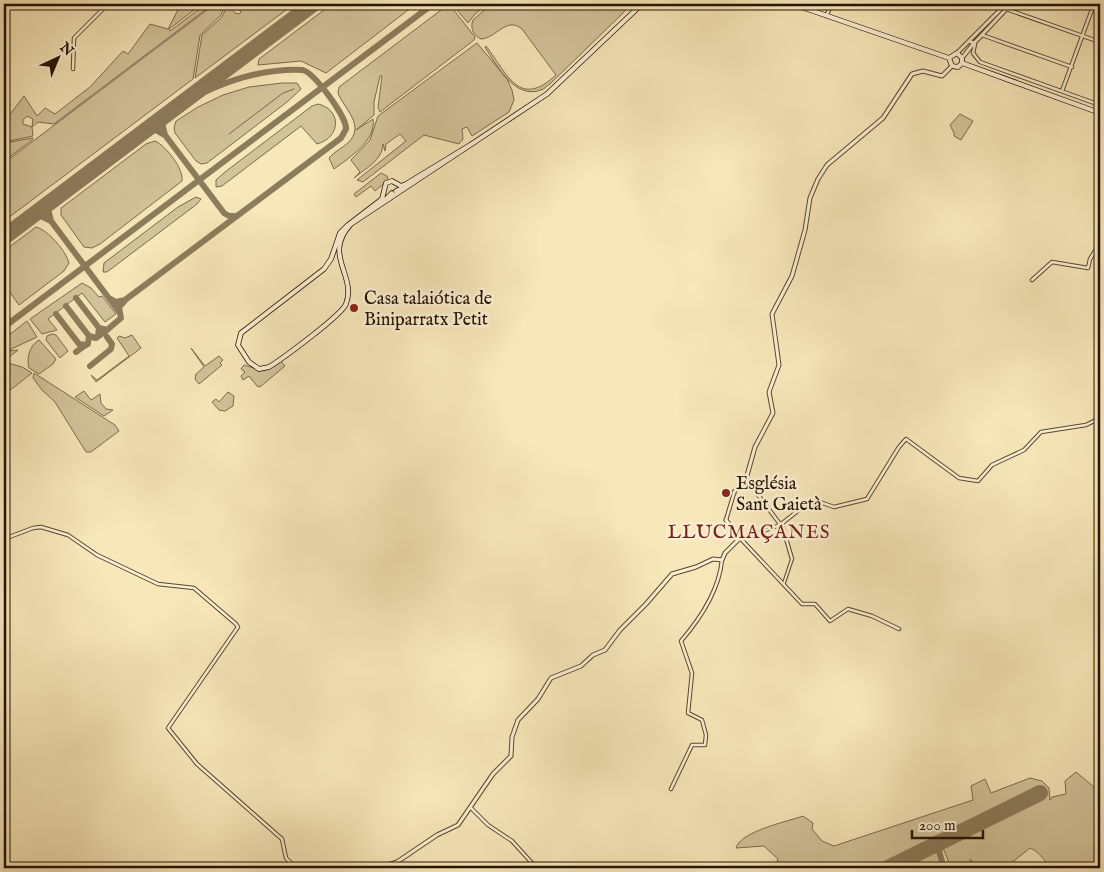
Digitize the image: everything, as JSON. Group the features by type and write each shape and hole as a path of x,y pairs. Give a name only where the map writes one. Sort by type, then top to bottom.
{"main road":[{"path":"476,142 406,184 401,186 388,182 382,199 348,224 340,234 329,262 324,269 246,329 239,338 239,347 250,364 257,368 264,368 280,359 341,312 347,297 338,249 345,231 353,223 427,175 476,142 547,94 642,4"},
{"path":"793,4 947,57 957,53 962,58 962,63 958,67 952,66 947,57"},
{"path":"962,63 1100,113"},
{"path":"375,208 394,192 427,175"},
{"path":"394,192 397,187 395,183"},
{"path":"385,189 394,192"}],"street":[{"path":"73,68 74,38 104,8 104,4"},
{"path":"826,16 832,4"},
{"path":"980,37 980,33 987,24 1006,4"},
{"path":"957,53 970,46 980,37 1011,4"},
{"path":"1062,91 1094,4"},
{"path":"1006,9 1100,42"},
{"path":"962,58 987,24"},
{"path":"980,37 1072,67"},
{"path":"970,46 974,56 980,62 1100,105"},
{"path":"899,630 872,616 848,609 830,621 815,604 802,604 726,520 734,493 746,479 755,447 772,415 769,392 779,365 772,314 792,276 805,230 810,198 818,179 827,165 882,118 912,74 923,71 942,76 952,66"},
{"path":"1032,280 1052,262 1088,268 1090,259 1100,243"},
{"path":"671,789 692,745 705,745 706,735 702,720 688,713 692,673 681,641 696,624 711,598 721,571 725,553 741,538 780,524 806,503 820,502 834,507 868,498 899,447 906,439 959,478 978,481 990,466 1003,458 1013,456 1024,450 1041,432 1086,425 1100,418"},
{"path":"746,479 780,524 792,559 784,582"},
{"path":"4,539 33,528 41,527 68,535 97,555 158,584 194,588 236,624 238,627 228,643 168,728 197,764 282,839 286,858 296,868"},
{"path":"378,868 397,862 437,835 456,827 493,774 510,756 512,737 518,720 538,699 549,680 580,666 593,655 605,650 626,623 646,604 672,574 713,559 722,560"},
{"path":"471,808 488,825 512,841 532,863 542,868"},
{"path":"397,862 403,868"}],"shaded area":[{"path":"181,4 202,4 169,29 170,31 206,4 213,4 54,124 38,122 32,127 33,136 4,142 4,122 24,96 37,116 45,108 55,114 90,87 123,51 128,54 150,24 168,29","holes":["27,116 33,119 32,127 23,124 23,120"]},
{"path":"215,4 227,4 220,16 200,35 193,79 4,221 4,163"},
{"path":"229,4 235,7 233,10 235,13 239,14 241,12 234,4 294,4 195,78 202,35 221,18"},
{"path":"332,4 416,4 326,73 301,61 258,65 259,59"},
{"path":"449,4 475,37 474,40 380,112 378,108 382,76 380,76 374,102 374,115 356,130 373,119 371,134 361,148 334,169 329,158 348,143 355,130 352,117 338,93 339,87"},
{"path":"464,4 488,4 475,14 468,23 457,10"},
{"path":"491,4 630,4 550,84 542,90 532,92 515,86 507,79 485,47 508,77 515,84 523,88 533,89 543,85 556,75 522,29 511,25 506,26 487,38 481,39 474,33 472,28 473,20"},
{"path":"477,43 507,79 514,100 509,112 472,136 467,127 462,129 463,139 459,144 424,135 363,182 357,180 406,141 400,134 386,144 385,151 383,144 377,160 354,178 360,172 351,160 370,140 378,116"},
{"path":"297,83 301,89 287,102 207,163 201,164 196,161 175,133 176,121 198,107 223,95 249,87"},
{"path":"318,104 331,111 334,117 336,123 331,136 317,144 301,126 222,186 216,187 216,180 225,172 312,106"},
{"path":"960,114 973,121 961,140 954,136 950,125"},
{"path":"33,138 32,140 4,161 4,143"},
{"path":"155,141 173,158 180,170 182,181 100,244 92,248 84,247 61,215 61,208 146,144"},
{"path":"381,173 387,176 388,180 375,191 371,186 356,197 354,194"},
{"path":"196,197 201,199 197,204 107,272 103,272 104,263 178,207"},
{"path":"36,227 46,232 56,242 69,263 64,271 19,305 4,284 4,251"},
{"path":"82,283 91,288 99,297 102,296 116,314 105,322 82,293 48,319 57,330 42,334 30,319"},
{"path":"27,321 37,337 7,351 18,350 4,361 4,339"},
{"path":"56,335 68,351 60,358 46,340 47,336"},
{"path":"132,335 141,348 96,382 91,375 97,380 129,356 117,338 119,336 125,338"},
{"path":"39,340 56,359 53,364 39,374 29,368 28,360 31,348"},
{"path":"191,348 205,366 219,356 223,360 220,363 222,365 199,384 195,379 196,374 204,367"},
{"path":"280,360 285,366 260,387 249,376 243,380 241,376 245,372 241,369 244,365 264,371"},
{"path":"8,363 22,367 32,373 4,395 4,364"},
{"path":"34,373 115,425 119,431 91,452 86,452 55,402 33,378"},
{"path":"84,391 91,400 100,394 101,403 106,409 113,410 104,416 75,397"},
{"path":"228,392 234,396 233,406 225,411 219,410 212,402 216,399 219,402"},
{"path":"1076,772 1100,792 1100,868 1052,866 1030,848 1005,868 976,868 970,859 973,868 951,868 944,850 942,850 943,846 1031,801 1039,802 1043,796 1038,789 879,868 771,868 776,865 778,859 764,846 736,848 740,842 755,832 803,816 813,823 812,829 822,841 834,846 973,800 971,786 985,779 991,793 1030,778 1042,781 1049,788 1050,800 1052,797 1066,794 1065,781"},
{"path":"930,852 937,853 942,868 921,868 918,865 919,857"}],"waterway":[{"path":"229,134 283,93 294,89"}],"taxiway":[{"path":"4,327 433,4"},
{"path":"109,298 116,302 125,300 341,138 346,129 341,115 329,96 315,79 303,70 269,72 236,80 220,85 175,108"},
{"path":"143,132 154,129 165,135 162,123 170,112"},
{"path":"165,135 224,213 229,216 237,216"},
{"path":"26,220 39,215 51,221 48,209 56,198"},
{"path":"51,221 120,313 119,307 124,302"},
{"path":"76,298 99,328 98,336"},
{"path":"66,306 89,336"},
{"path":"107,330 121,318 120,313"},
{"path":"56,314 79,344 86,345"},
{"path":"88,344 89,336 96,338 107,330 99,328"},
{"path":"90,366 111,349 112,344 107,337"},
{"path":"76,352 87,344"},
{"path":"937,844 944,868"},
{"path":"908,858 918,868"}],"runway":[{"path":"4,237 313,4"},
{"path":"888,868 1040,793"}],"place":[{"name":"Casa talaiótica de Biniparratx Petit","path":"354,308"},
{"name":"Església Sant Gaietà","path":"726,493"}],"district":[{"name":"LLUCMAÇANES","path":"749,531"}]}
